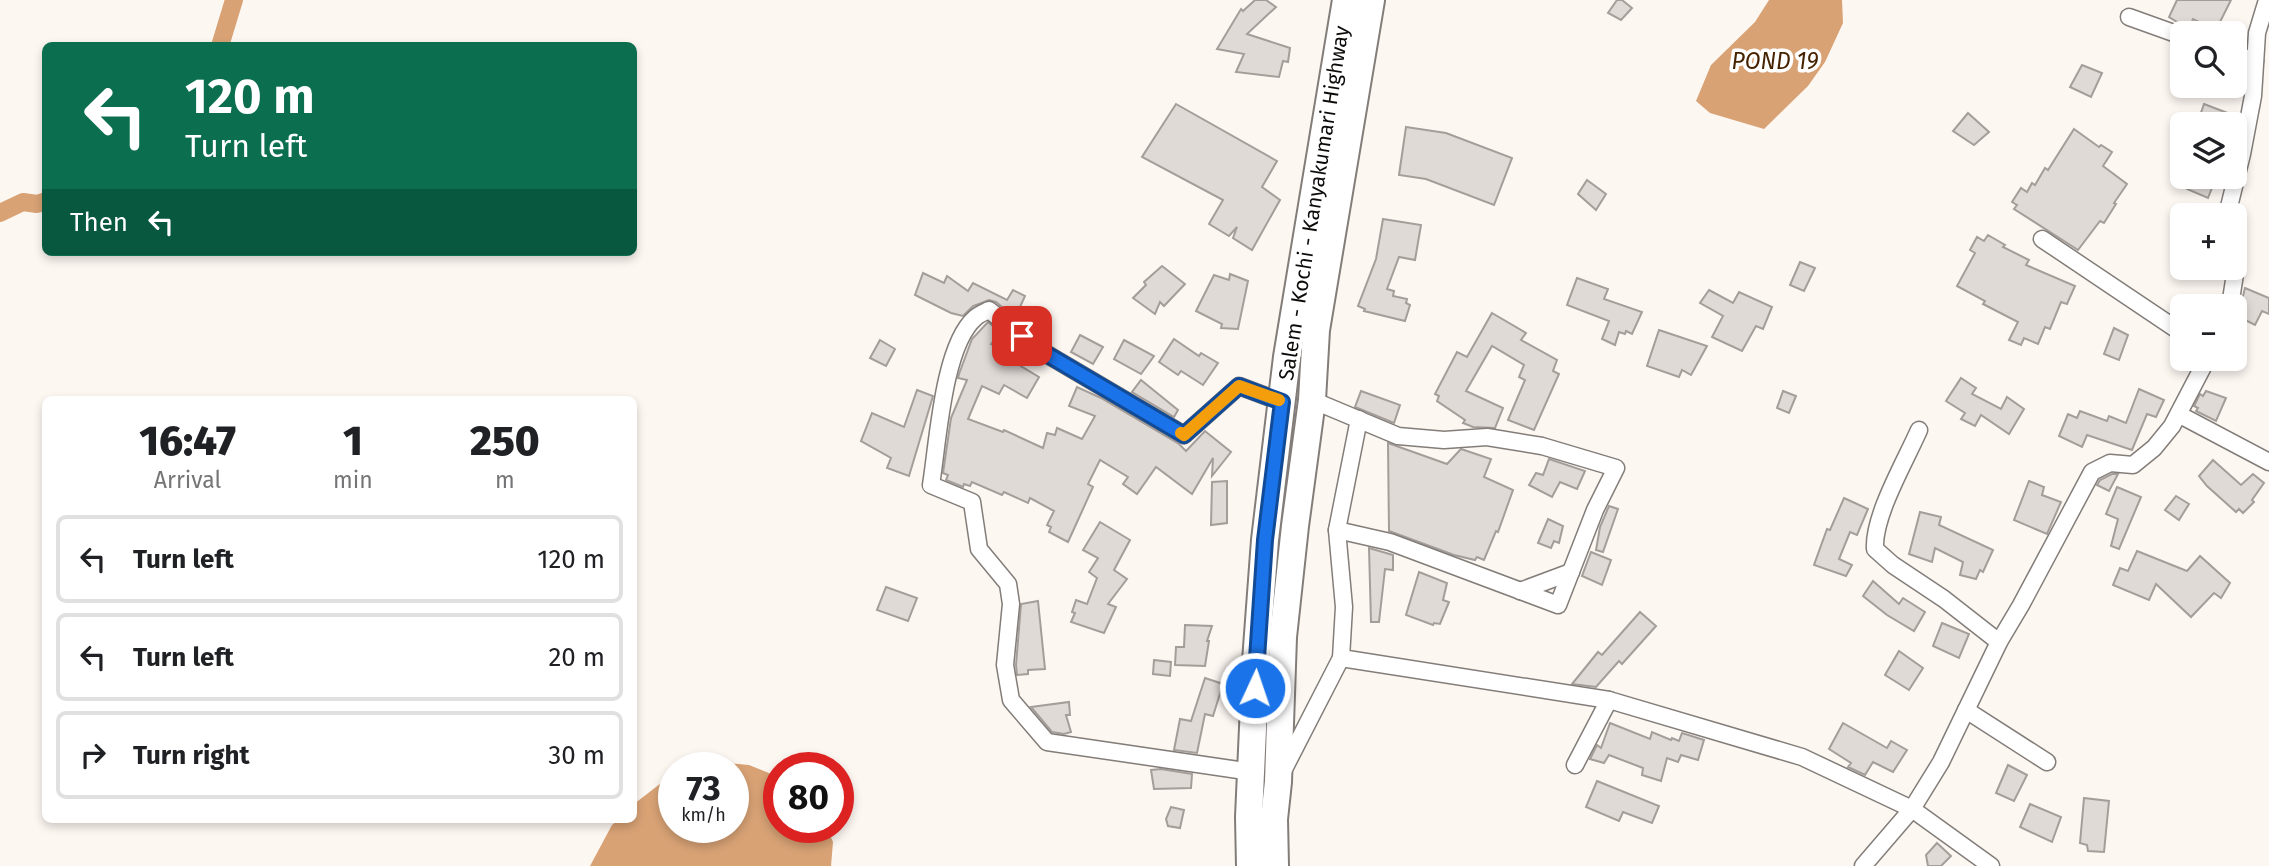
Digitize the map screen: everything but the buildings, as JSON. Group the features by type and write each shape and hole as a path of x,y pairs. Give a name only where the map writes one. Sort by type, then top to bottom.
{"highway":[{"name":"Salem - Kochi - Kanyakumari Highway","path":"1275,866 1261,818 1252,772 1256,661 1265,540 1287,357 1346,0"},
{"name":"Salem - Kochi - Kanyakumari Highway","path":"1250,866 1261,818 1278,782 1283,637 1312,400 1317,330 1371,0"}],"street":[{"path":"2230,203 2253,96 2257,33 2267,0"},
{"path":"2129,18 2170,32"},
{"path":"2247,58 2255,61"},
{"path":"2042,239 2170,325"},
{"path":"1252,772 1047,742 1011,700 1005,664 1011,604 1007,584 979,549 972,502 931,485 948,372 963,333 976,317 989,310 1038,349 1184,435 1239,386 1282,402"},
{"path":"1863,866 1912,809 1941,762 1998,642 2091,472 2110,463 2133,465 2154,448 2180,415 2201,371"},
{"path":"1312,400 1398,436 1444,440 1487,437 1501,439 1542,446 1616,468 1595,510 1558,605 1390,542 1338,530"},
{"path":"2180,415 2269,461"},
{"path":"1278,782 1341,658 1344,607 1338,530 1359,419"},
{"path":"1919,430 1879,519 1875,549 1998,642"},
{"path":"1520,591 1571,572"},
{"path":"1341,658 1609,700 1802,757 1912,809 1991,866"},
{"path":"1575,765 1609,700"},
{"path":"1966,710 2047,762"}],"water":[{"name":"POND 19","path":"1769,0 1842,0 1843,23 1825,62 1808,86 1764,129 1710,113 1696,101 1711,65 1755,22"},
{"path":"749,765 763,771 763,843 833,843 831,866 590,866 612,825 637,823 637,802 658,785 658,843 749,843"}],"waterway":[{"path":"221,42 234,0"},
{"path":"0,213 23,202 42,202"}],"slow traffic":[{"path":"1181,433 1184,435 1239,386 1279,400"}],"route":[{"path":"1022,336 1038,349 1184,435 1239,386 1282,402 1265,540 1255,688"}]}
